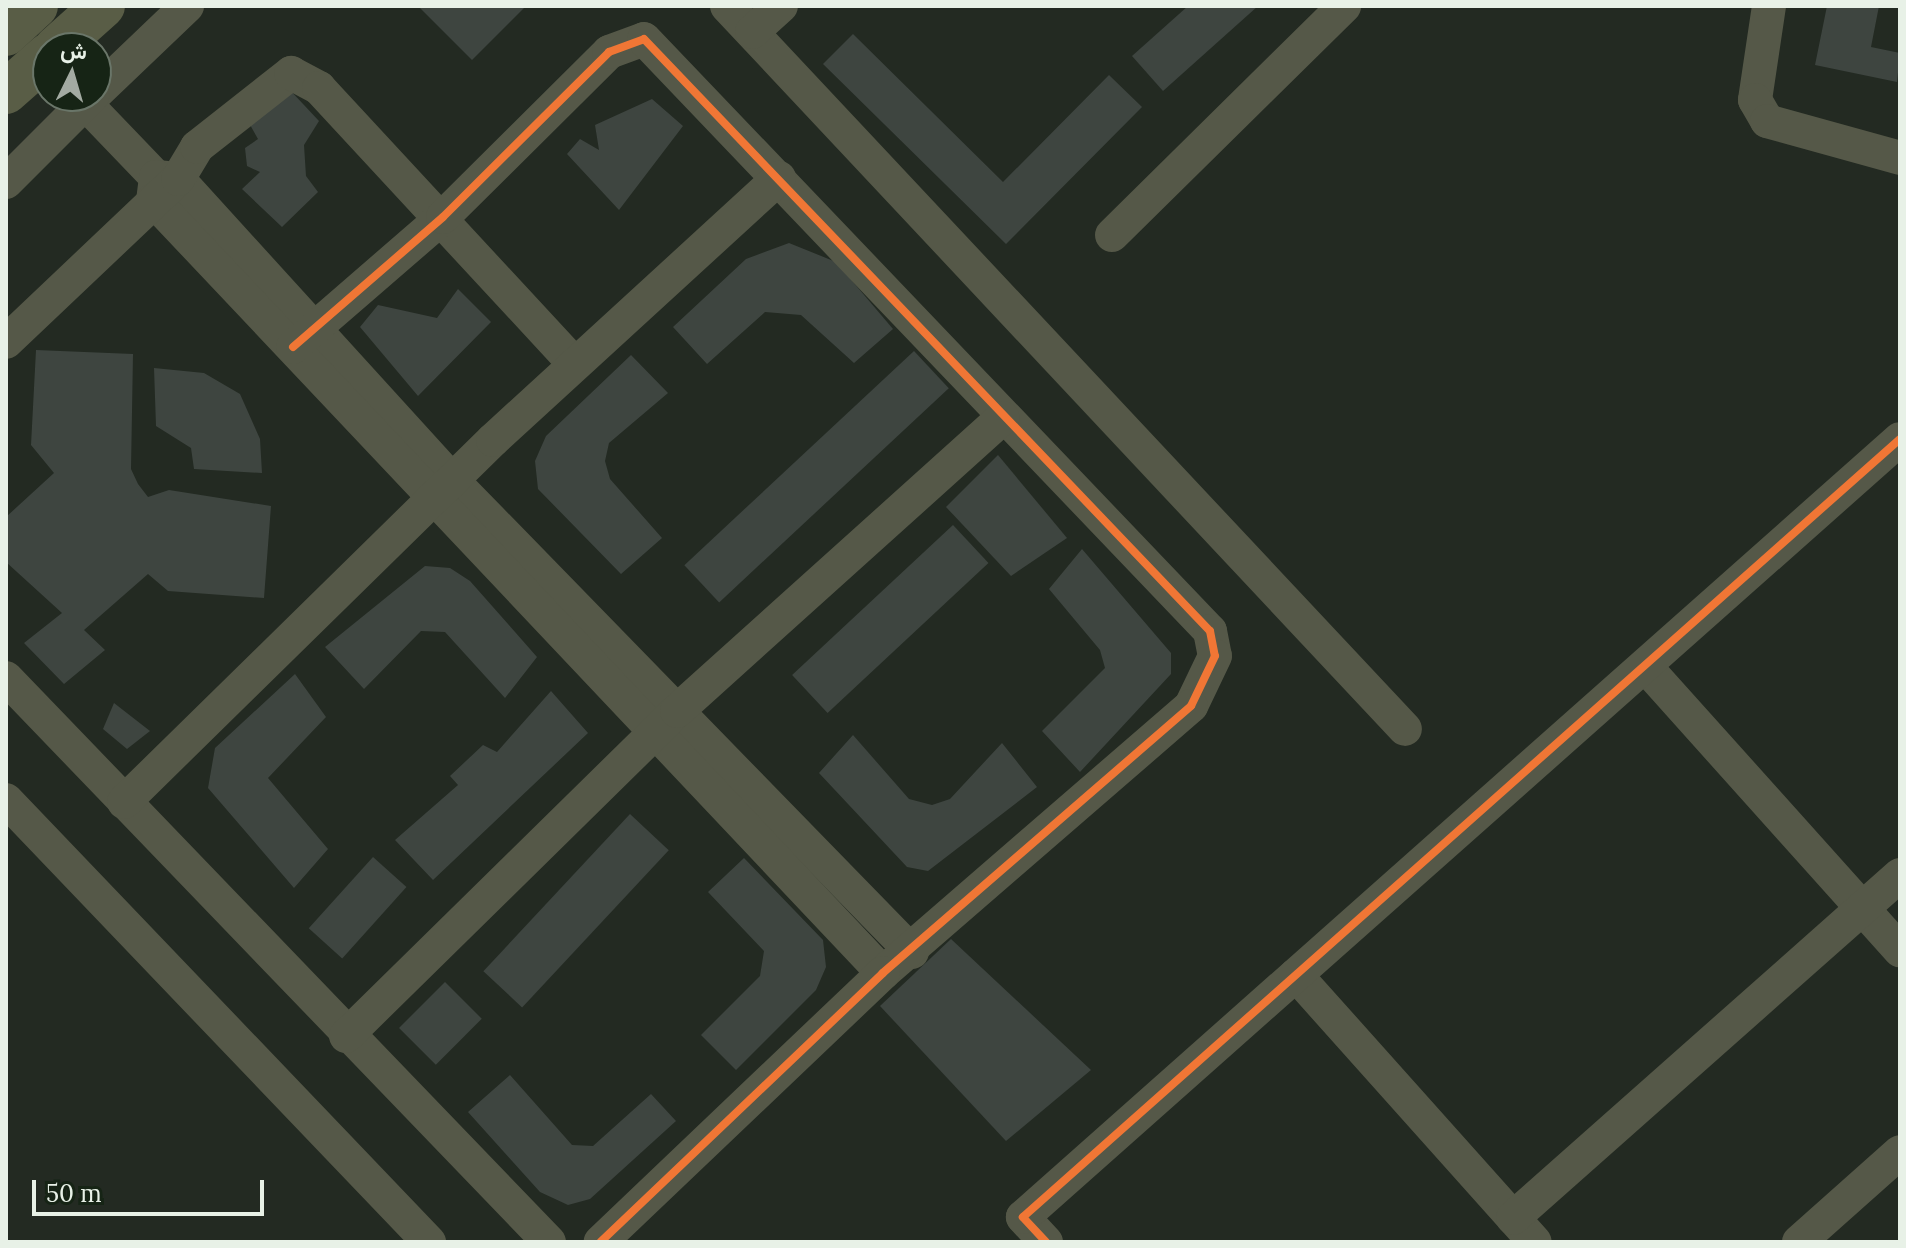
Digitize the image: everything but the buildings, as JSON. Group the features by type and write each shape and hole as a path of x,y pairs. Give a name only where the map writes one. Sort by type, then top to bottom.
{"main road":[{"path":"6,34 36,6"},
{"path":"74,32 103,6"},
{"path":"6,92 32,69"}],"street":[{"path":"112,77 187,6"},
{"path":"727,6 1405,729"},
{"path":"752,32 781,6"},
{"path":"1112,235 1344,6"},
{"path":"1769,6 1755,100 1767,121 1900,158"},
{"path":"302,339 443,217 609,52 644,39 779,178 1002,418 1210,631 1215,656 1191,706 912,952 883,973 601,1242"},
{"path":"6,342 197,147 291,73 307,76 443,217 574,363"},
{"path":"6,182 76,112"},
{"path":"103,112 162,186 302,339 665,722 883,973"},
{"path":"124,802 574,363 779,178"},
{"path":"346,1036 665,722 1002,418"},
{"path":"1046,1242 1023,1217 1900,439"},
{"path":"1645,666 1900,950"},
{"path":"6,678 346,1036 549,1242"},
{"path":"665,722 912,952"},
{"path":"6,800 429,1242"},
{"path":"1296,975 1524,1230 1900,875"},
{"path":"1799,1242 1900,1152"}],"cycle path":[{"path":"293,347 443,217 609,52 644,39 1210,631 1215,656 1191,706 883,973 601,1242"},
{"path":"1046,1242 1023,1217 1900,439"}]}
